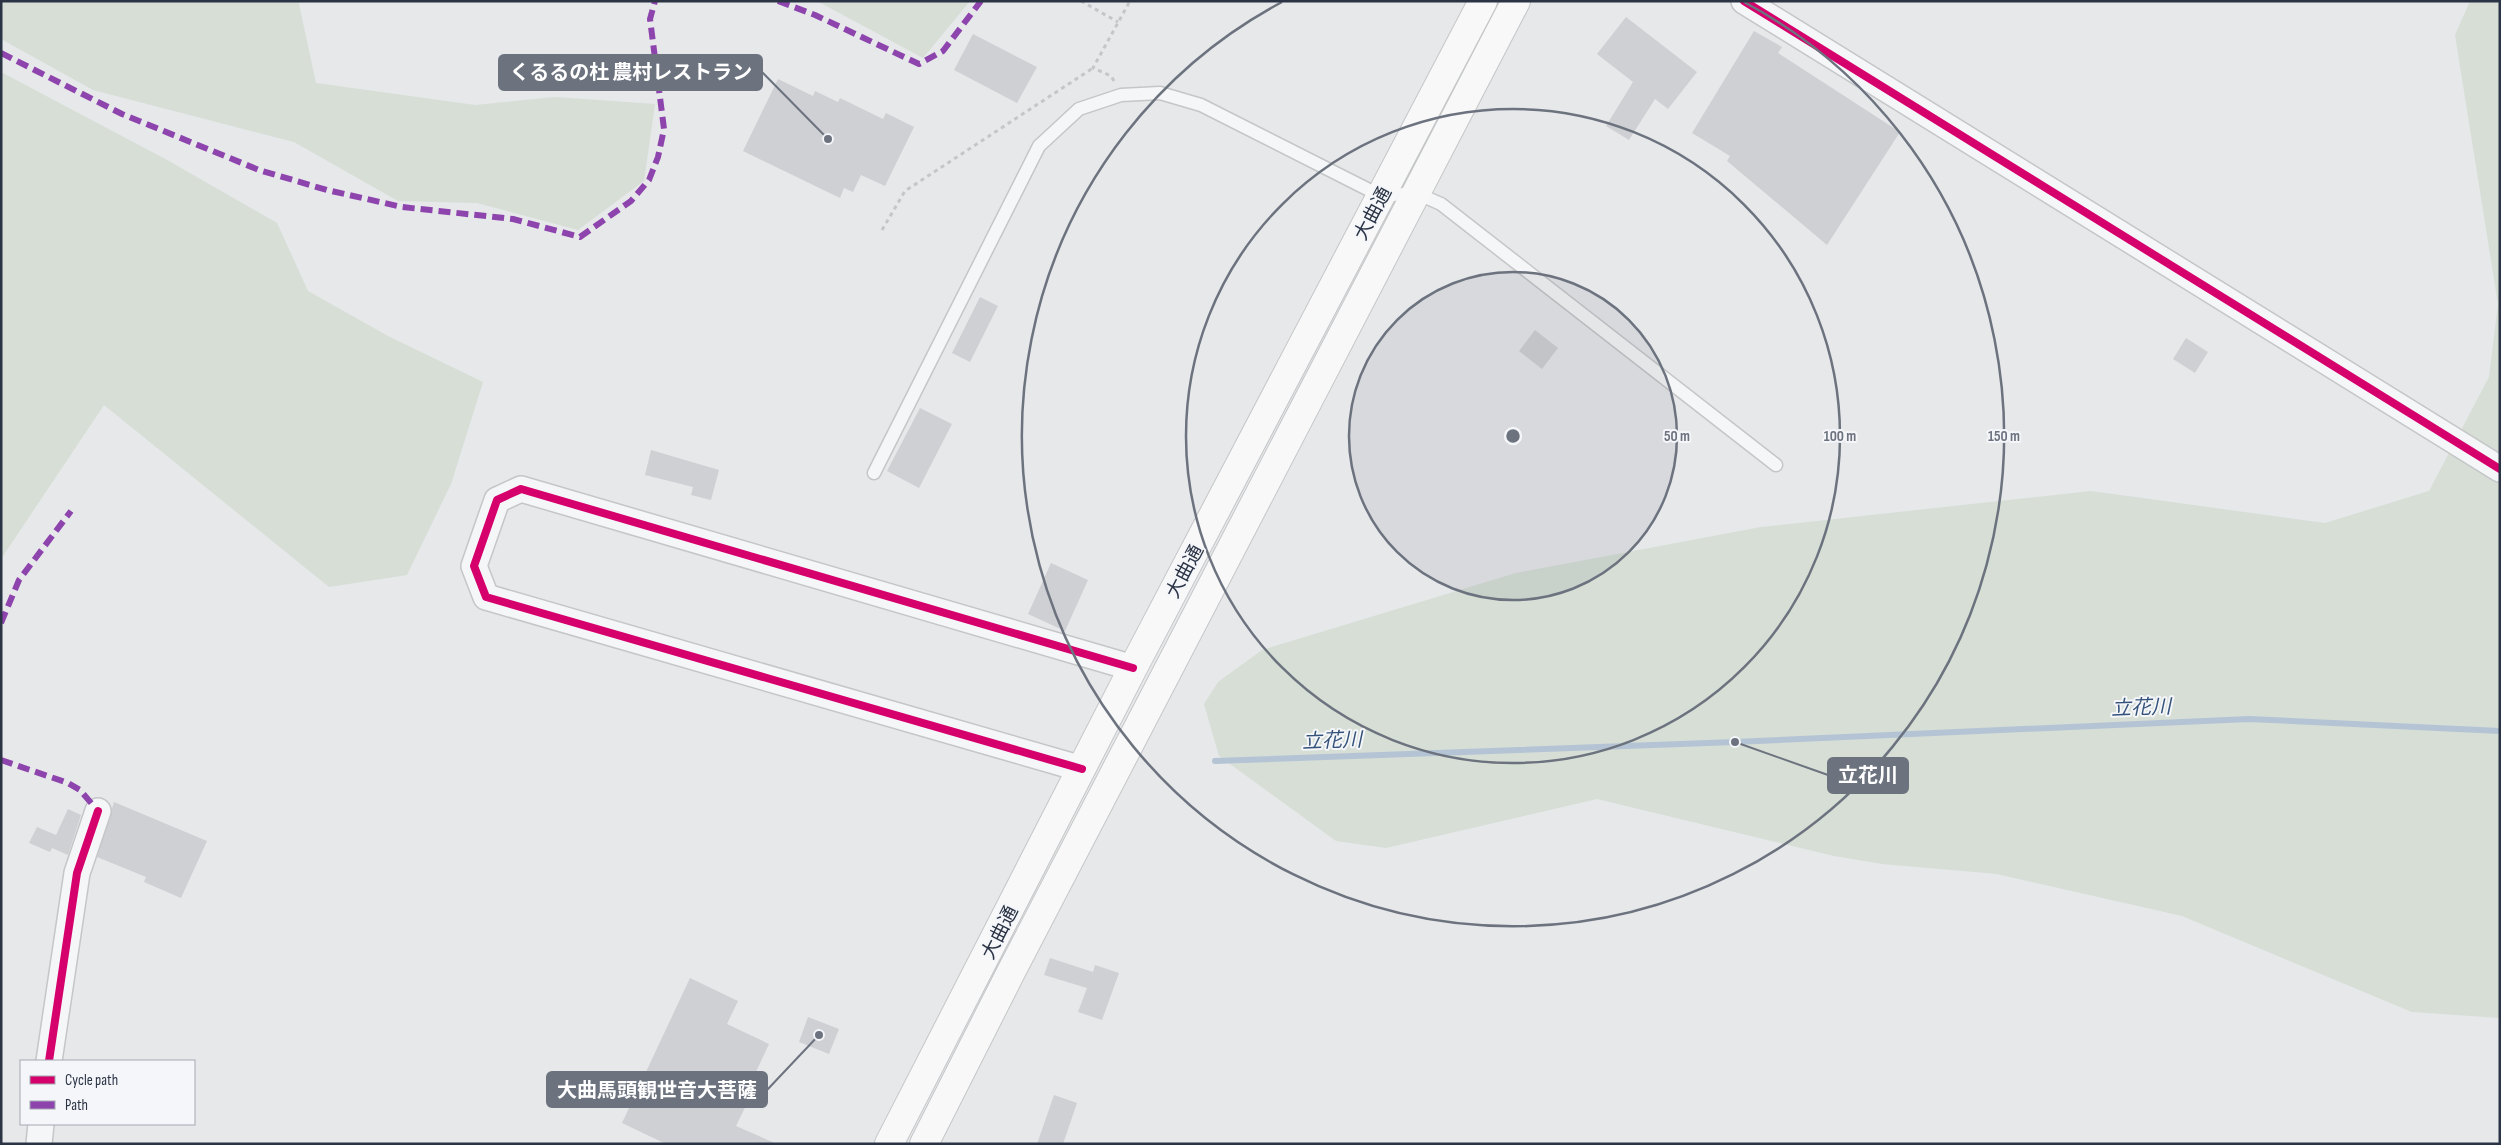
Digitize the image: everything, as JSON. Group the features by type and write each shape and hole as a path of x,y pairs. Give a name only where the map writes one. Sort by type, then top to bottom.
{"main road":[{"name":"大曲通","path":"888,1144 1133,668 1483,1"},
{"name":"大曲通","path":"924,1144 1010,974 1516,1"}],"street":[{"path":"1744,1 2500,469"},
{"path":"1082,769 486,597 474,566 497,500 522,489 1133,668"},
{"path":"49,1060 77,874 98,811"},
{"path":"38,1144 41,1125"}],"lane":[{"path":"874,473 1039,146 1078,109 1121,95 1160,93 1201,105 1381,196 1416,193 1441,204 1776,465"}],"path":[{"path":"1081,1 1118,22"},
{"path":"882,230 906,191 1093,68 1130,1"},
{"path":"1093,68 1111,76 1121,95"}],"shaded area":[{"path":"1,1 301,1 299,4 316,83 475,105 555,97 655,104 644,181 578,230 477,203 398,201 294,142 93,90 1,39"},
{"path":"817,1 970,1 923,58"},
{"path":"2470,1 2500,1 2500,1018 2412,1012 2182,916 1997,874 1882,864 1834,856 1597,799 1386,848 1336,841 1219,756 1204,704 1218,682 1262,650 1516,573 1761,527 2091,491 2325,523 2429,491 2489,377 2498,304 2455,35"},
{"path":"1,72 169,161 277,223 308,291 388,336 483,382 451,484 407,575 329,587 104,405 1,559"}],"building":[{"path":"1626,17 1697,72 1668,109 1655,99 1629,140 1606,126 1633,82 1597,54"},
{"path":"1754,31 1782,47 1778,53 1900,132 1827,245 1727,161 1730,156 1692,133"},
{"path":"973,34 1037,67 1017,103 954,70"},
{"path":"778,79 813,96 815,91 838,102 840,98 883,119 886,113 914,127 885,186 861,175 853,192 844,188 840,198 743,151"},
{"path":"980,297 998,306 970,362 952,353"},
{"path":"1535,330 1558,348 1542,369 1519,351"},
{"path":"2186,338 2208,352 2195,373 2173,359"},
{"path":"920,408 952,424 919,488 887,471"},
{"path":"651,450 719,470 711,500 691,495 693,487 645,475"},
{"path":"1051,563 1088,580 1065,631 1028,614"},
{"path":"114,802 207,841 181,898 144,882 146,877 97,857"},
{"path":"68,809 81,815 68,855 52,848 50,852 29,843 37,827 56,835"},
{"path":"1050,958 1093,972 1095,965 1119,973 1102,1020 1078,1012 1087,988 1044,975"},
{"path":"690,978 738,1001 727,1024 769,1044 748,1089 753,1091 736,1126 777,1144 666,1144 622,1123"},
{"path":"808,1017 839,1029 829,1054 799,1042"},
{"path":"1054,1095 1077,1103 1063,1144 1037,1144"}],"waterway":[{"name":"立花川","path":"1215,761 1735,742 2249,719 2500,731"}],"marked path":[{"path":"1,53 122,114 259,170 327,190 402,207 513,219 580,237 631,201 649,180 658,157 664,129 650,19 655,1"},
{"path":"778,1 815,15 919,64 943,51 981,1"},
{"path":"1,623 19,580 71,511"},
{"path":"1,760 68,783 80,790 98,811"}],"cycle path":[{"path":"1744,1 2500,469"},
{"path":"1082,769 486,597 474,566 497,500 521,489 1133,668"},
{"path":"49,1060 77,873 98,811"}],"place":[{"name":"くるるの杜 農村レストラン","path":"828,139"},
{"name":"立花川","path":"1735,742"},
{"name":"大曲馬頭観世音大菩薩","path":"819,1035"}]}
